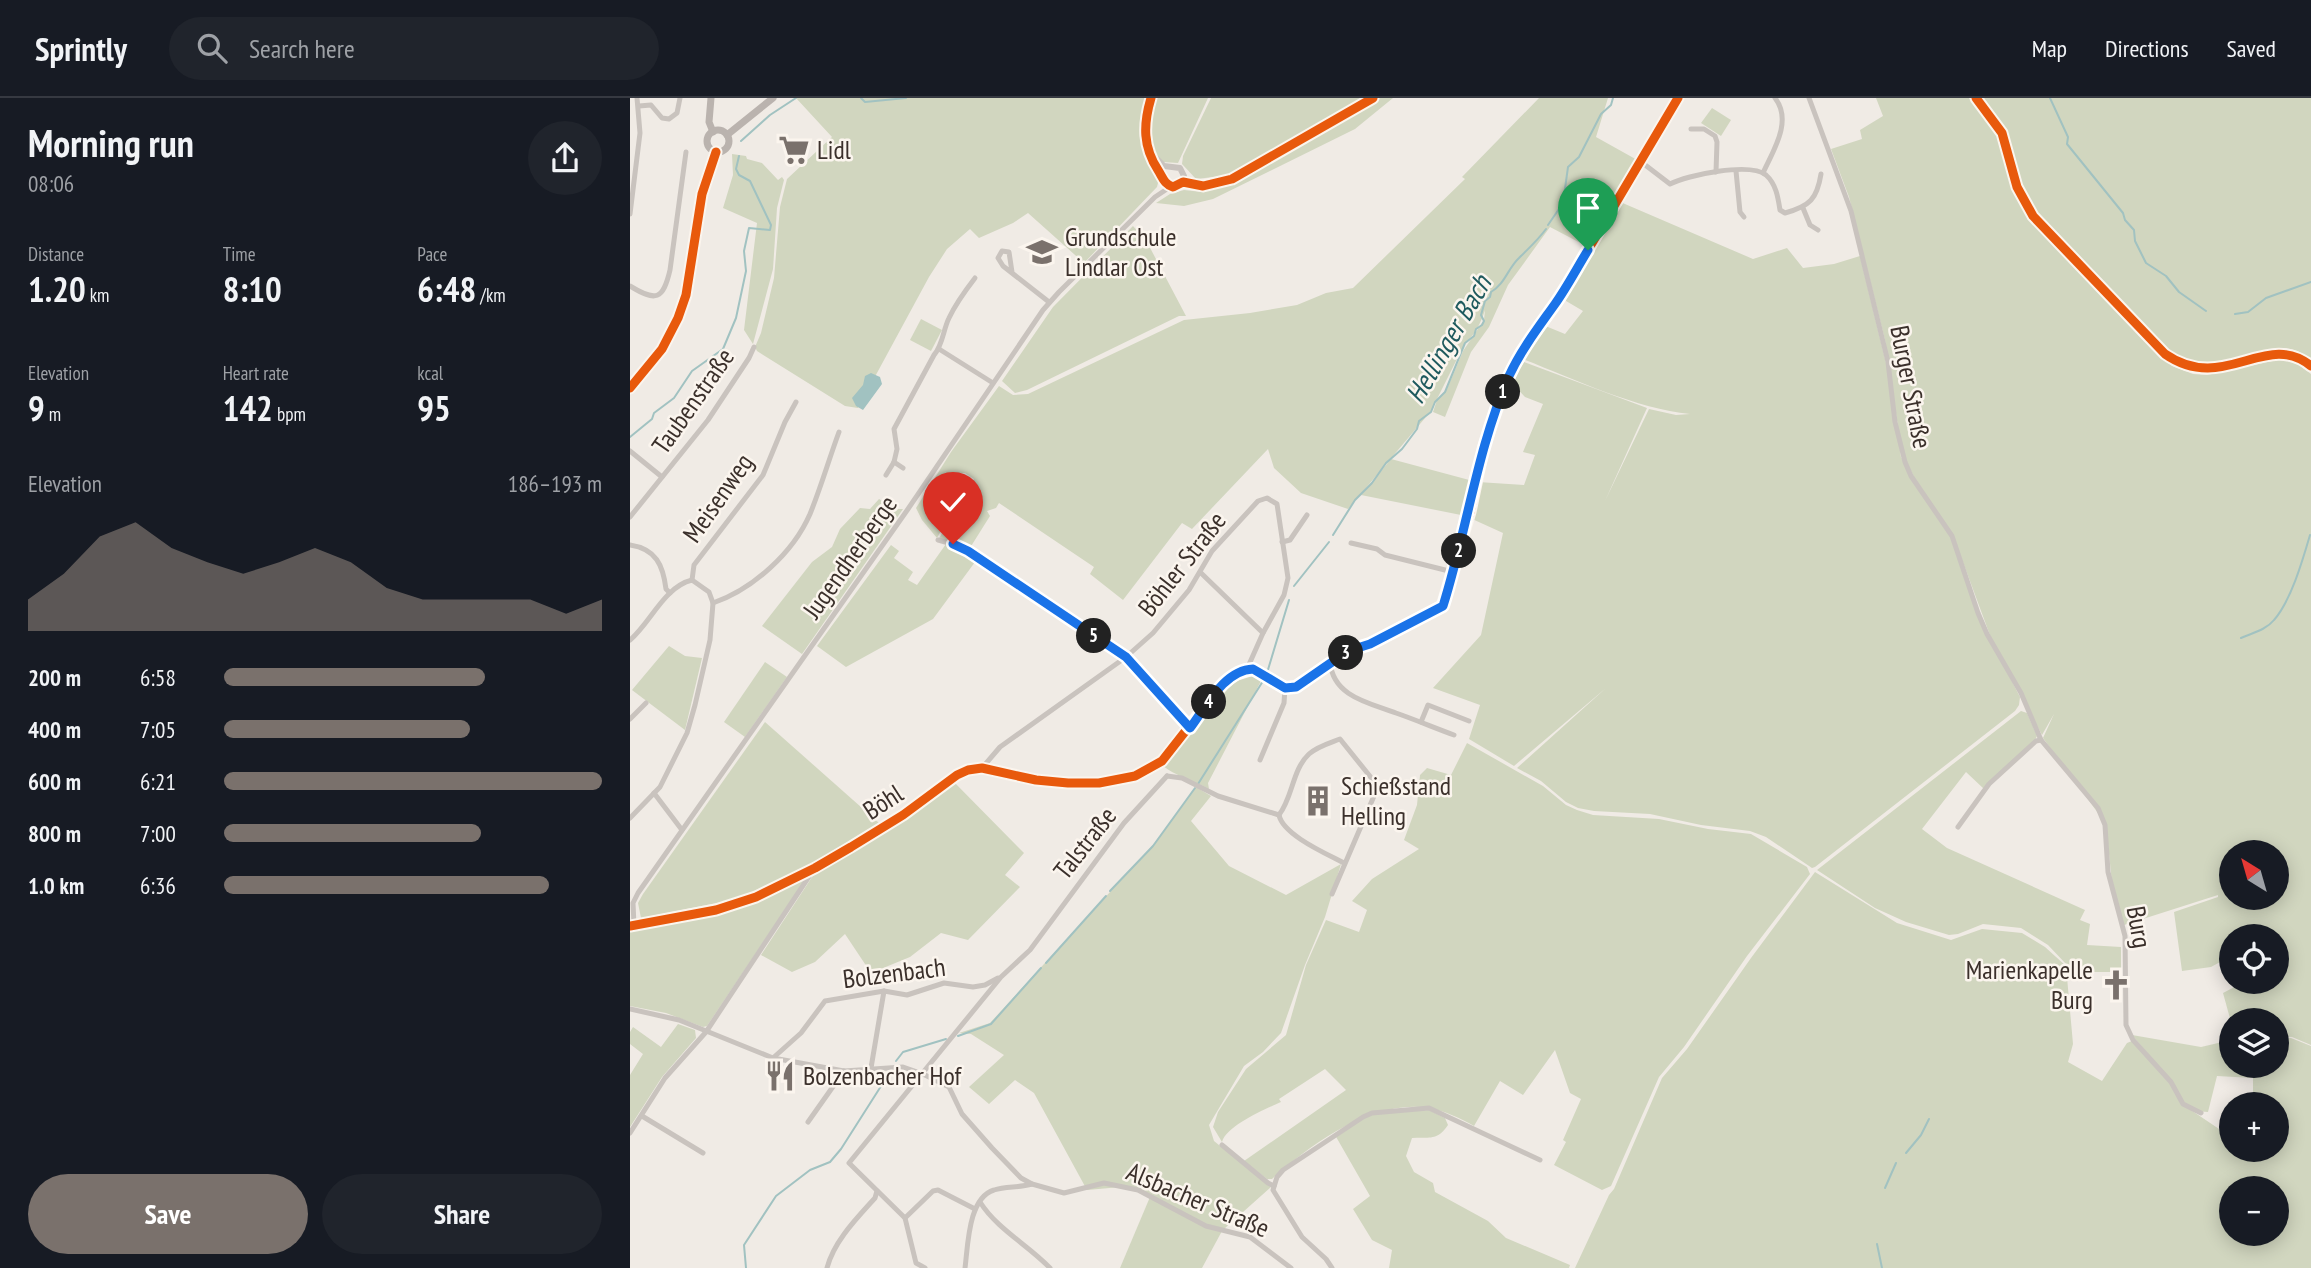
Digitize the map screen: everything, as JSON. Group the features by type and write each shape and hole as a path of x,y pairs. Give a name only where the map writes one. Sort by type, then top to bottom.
{"main road":[{"path":"710,98 709,122 713,132"},
{"path":"727,135 773,98"},
{"path":"720,131 727,135 729,142 726,149 716,152 710,149 708,136 720,131"},
{"path":"630,388 662,349 678,318 685,295 702,194 716,152"}],"street":[{"path":"630,214 640,133 637,98"},
{"path":"639,106 651,105 662,118 669,119 677,113 680,98"},
{"path":"1146,147 1155,158 1169,167 1182,170 1183,182 1178,186 1166,182 1146,147 1144,131 1151,98"},
{"path":"1183,182 1203,186 1232,179 1373,98"},
{"path":"982,768 1036,780 1099,783 1135,776 1158,764 1190,728 1224,682 1247,669 1253,669 1285,688 1296,687 1348,651 1370,644 1443,606 1484,446 1508,378 1521,352 1560,297 1678,98"},
{"path":"1763,173 1782,123 1783,113 1775,98"},
{"name":"Burger Straße","path":"1809,98 1851,211 1882,336 1899,443 1905,462 1911,476 1952,536 1978,613 2026,706"},
{"path":"1976,98 2001,133 2017,187 2034,216 2165,354 2183,365 2199,369 2228,367 2281,354 2294,355 2311,366"},
{"path":"1691,129 1704,129 1715,136 1716,172"},
{"path":"630,137 640,133"},
{"path":"630,286 646,296 656,296 665,289 686,152"},
{"path":"1640,161 1670,184 1692,176 1716,172 1750,170 1763,173 1775,188 1782,212 1803,208 1815,196 1821,174"},
{"path":"1166,182 1164,172 1169,167"},
{"path":"1736,171 1740,212 1744,217"},
{"name":"Jugendherberge","path":"632,925 633,902 681,830 748,738 1049,302 1156,197 1166,182"},
{"path":"1803,208 1810,225 1818,230"},
{"path":"1012,272 1049,302"},
{"path":"886,475 897,449 894,429 939,349 947,321 975,278"},
{"name":"Taubenstraße","path":"630,517 708,420 750,358 754,346"},
{"path":"939,349 993,383"},
{"name":"Meisenweg","path":"692,580 694,565 763,475 796,402"},
{"path":"713,603 726,598 760,576 793,542 810,514 839,432"},
{"name":"Taubenstraße","path":"630,451 662,477"},
{"path":"894,461 903,468"},
{"name":"Böhler Straße","path":"982,768 1000,747 1126,657 1168,617 1216,547 1258,501 1270,499 1277,504 1282,542"},
{"path":"1247,669 1287,589 1288,578 1282,542 1290,540 1307,515"},
{"path":"938,540 960,546 1126,657 1190,728"},
{"path":"1351,544 1453,572"},
{"path":"630,545 645,549 659,560 664,569 666,589 670,593"},
{"path":"1200,572 1263,633"},
{"path":"630,640 682,582 692,580 709,592 713,603 706,657 687,733 660,787 630,818"},
{"path":"1330,662 1333,677 1343,688 1366,704 1454,735"},
{"path":"1260,760 1284,703 1285,688"},
{"path":"630,719 646,703"},
{"path":"1421,722 1428,705 1469,721"},
{"name":"Burg","path":"2026,706 2041,740 2098,808 2105,825 2108,872 2125,936 2125,1008 2130,1035 2171,1082 2183,1104 2201,1113"},
{"path":"1332,894 1377,789 1377,785 1340,739 1308,755 1296,774 1288,800 1279,815 1282,824 1296,836 1344,863"},
{"path":"1958,827 1989,784 2036,741 2041,740"},
{"path":"1158,764 1167,776 1175,775 1232,802 1279,815"},
{"name":"Böhl","path":"632,925 740,903 815,868 903,815 957,775 982,768"},
{"name":"Talstraße","path":"877,1191 849,1163 1001,977 1030,950 1117,831 1167,776"},
{"path":"654,793 681,830"},
{"path":"630,1133 665,1079 706,1031 815,868"},
{"name":"Bolzenbach","path":"774,1058 801,1033 825,1001 884,991 906,995 944,983 973,987 985,985 1001,977"},
{"path":"872,1068 884,991"},
{"name":"Alsbacher Straße","path":"630,1009 679,1020 774,1058 844,1071 903,1067 923,1074 949,1087 962,1114 1021,1178 1032,1184 1064,1193 1104,1183 1138,1190 1206,1226 1250,1237 1291,1268"},
{"path":"808,1122 844,1071"},
{"path":"1332,1268 1302,1237 1273,1190 1277,1177 1283,1170 1363,1117 1372,1113 1429,1108 1540,1160"},
{"path":"642,1116 703,1153"},
{"path":"1222,1145 1275,1186"},
{"path":"965,1268 972,1218 980,1202 988,1192 996,1189 1032,1184"},
{"path":"905,1218 933,1191 938,1190 975,1209"},
{"path":"827,1268 840,1239 875,1198 877,1191 905,1218 916,1263 925,1268"},
{"path":"980,1202 988,1216 1033,1251 1050,1268"}],"green space":[{"path":"796,98 1147,98 1141,130 1146,156 1159,179 1157,187 1084,263 1028,213 979,238 970,229 947,249 929,277 858,408 845,406 757,351 755,347 774,278 780,207 787,179 832,137"},
{"path":"1154,98 1208,98 1178,163 1163,162 1151,148 1148,124"},
{"path":"1211,98 1363,98 1335,117 1231,175 1196,179 1182,164 1183,156"},
{"path":"1376,98 1393,98 1355,129 1213,199 1184,206 1156,203 1170,194 1184,190 1202,192 1234,183 1339,124"},
{"path":"1539,98 1608,98 1596,137 1639,161 1588,247 1550,227 1508,285 1489,327 1471,352 1445,417 1433,412 1437,400 1447,389 1463,351 1484,320 1485,310 1478,328 1465,343 1431,411 1348,509 1301,493 1274,468 1268,449 1192,529 1182,523 1123,600 1090,574 1094,567 999,503 996,508 987,511 990,516 968,551 978,558 933,619 846,667 817,646 891,545 899,551 894,558 913,572 908,580 917,585 946,544 938,540 974,479 965,473 954,473 953,478 966,485 937,538 916,508 951,452 999,386 1013,395 1028,394 1184,320 1297,305 1326,293 1353,288 1465,179 1462,177"},
{"path":"1876,98 1969,98 1991,123 1996,133 2009,178 2019,203 2029,218 2143,340 2172,366 2193,374 2207,375 2282,359 2299,365 2311,374 2311,1045 2289,1037 2289,1008 2227,1008 2223,994 2289,994 2289,924 2219,924 2219,963 2211,967 2182,971 2174,912 2218,895 2124,925 2112,883 2106,824 2043,738 2054,714 2042,735 1991,638 1953,535 1914,477 1905,458 1885,340 1849,197 1831,149 1862,139 1860,130 1883,116"},
{"path":"1982,98 2311,98 2311,361 2296,351 2281,348 2209,363 2189,360 2169,350 2069,250 2030,203 2021,185 2006,135"},
{"path":"1712,108 1731,120 1721,136 1701,123"},
{"path":"732,154 746,156 747,159 762,163 778,180 782,177 784,180 777,208 773,269 753,344 744,330 757,223 723,208 733,175"},
{"path":"1618,201 1753,259 1787,248 1803,268 1834,264 1860,256 1887,367 1901,457 1951,536 1976,612 2020,697 2015,711 1812,868 1766,837 1750,831 1701,825 1650,814 1578,808 1566,802 1541,781 1517,768 1606,688 1514,766 1469,739 1480,705 1433,688 1481,635 1503,533 1470,518 1478,482 1524,485 1535,455 1523,452 1543,404 1525,397 1510,381 1519,360 1647,408 1605,501 1649,409 1676,415 1690,414 1626,399 1520,358 1543,325 1565,334 1583,311 1561,298 1593,250"},
{"path":"1133,226 1147,242 1186,316 1179,316 1027,390 1015,393 1002,381 1053,307"},
{"path":"921,319 942,330 931,351 910,340"},
{"path":"1391,459 1473,481 1466,516 1361,495"},
{"path":"879,499 896,509 903,509 802,654 762,626 812,562 832,547 840,529 860,508 870,509"},
{"path":"669,646 685,656 702,658 685,730 632,690"},
{"path":"765,662 787,677 745,737 724,722"},
{"path":"1248,671 1263,677 1208,783 1209,789 1161,764 1187,736 1224,687"},
{"path":"2021,711 2027,713 2037,736 2034,742 1984,789 1966,772 1922,829 1947,848 2085,910 2080,920 2090,924 2087,945 2121,947 2121,969 2115,972 2094,972 2066,964 2048,945 2021,928 1983,924 1949,935 1906,922 1875,908 1817,870"},
{"path":"765,722 879,823 809,865 737,899 641,918 638,903 643,894"},
{"path":"1467,743 1543,786 1566,805 1577,810 1593,815 1659,819 1751,834 1807,867 1810,874 1747,956 1684,1047 1659,1077 1611,1186 1602,1190 1554,1165 1566,1142 1563,1140 1581,1099 1570,1093 1555,1050 1523,1095 1500,1081 1474,1126 1429,1108 1386,1110 1344,1127 1305,1152 1272,1179 1267,1179 1244,1161 1346,1090 1325,1069 1279,1099 1281,1102 1239,1124 1222,1142 1213,1127 1218,1112 1246,1069 1286,1035 1306,965 1326,920 1359,932 1367,910 1352,901 1372,879 1419,849 1404,840 1417,805 1420,775 1427,768 1451,775"},
{"path":"953,781 1024,853 1005,875 1020,887 968,940 941,933 910,957 871,973 845,934 815,962 792,972 761,955 816,871 890,826"},
{"path":"1196,787 1211,796 1191,821 1229,866 1286,895 1341,864 1325,917 1281,1033 1263,1052 1244,1066 1209,1125 1214,1141 1271,1187 1224,1229 1206,1224 1138,1189 1121,1187 1087,1190 1034,1093 1015,1080 989,1104 969,1087 1004,1055 971,1034 959,1033 990,1023 1154,844"},
{"path":"1815,872 1897,923 1951,940 1982,929 2022,933 2045,947 2066,966 2073,1044 2068,1062 2102,1081 2127,1043 2132,1041 2163,1072 2182,1104 2219,1129 2219,1162 2289,1162 2289,1092 2253,1092 2253,1078 2289,1078 2289,1038 2311,1046 2311,1268 1575,1268 1614,1189 1662,1078 1687,1049"},
{"path":"804,876 805,880 707,1026 703,1027 666,1013 630,1006 630,928 737,907"},
{"path":"678,1024 695,1030 696,1038 662,1077 630,1127 630,1075 643,1054 630,1044 630,1032 633,1027 661,1047"},
{"path":"2132,1035 2201,1047 2219,1043 2219,1076 2208,1112 2195,1111 2183,1103 2172,1082"},
{"path":"1429,1110 1445,1118 1448,1125 1437,1136 1412,1138 1406,1156 1414,1172 1433,1183 1435,1192 1488,1221 1506,1238 1570,1265 1569,1268 1389,1268 1392,1250 1372,1240 1353,1209 1370,1196 1335,1135 1372,1114"},
{"path":"1150,1197 1222,1231 1202,1268 1120,1268"}],"water":[{"path":"871,373 880,377 882,384 863,410 856,406 852,398 863,385 865,376"}],"waterway":[{"path":"741,141 770,115 796,98"},
{"path":"861,98 865,102 906,98"},
{"name":"Hellinger Bach","path":"1548,225 1563,203 1568,167 1579,157 1601,114 1611,105 1613,98"},
{"path":"2050,98 2068,137 2067,144 2123,213 2125,220 2134,230 2135,241 2146,263 2166,276 2179,292 2206,311"},
{"path":"630,437 674,398 692,371 723,349 736,318 746,271 744,251 749,228 770,230 771,225 750,181 739,175 736,169 739,156"},
{"name":"Hellinger Bach","path":"1333,535 1355,500 1372,483 1386,463 1402,449 1417,429 1419,421 1431,412 1435,402 1445,392 1465,343 1474,336 1476,329 1484,321 1481,315 1485,301 1515,262 1546,229"},
{"path":"2235,314 2248,312 2266,298 2311,282"},
{"path":"2241,638 2267,626 2280,612 2296,579 2310,535"},
{"name":"Hellinger Bach","path":"1294,586 1329,542"},
{"name":"Hellinger Bach","path":"1267,673 1289,600"},
{"name":"Hellinger Bach","path":"1198,784 1263,681"},
{"name":"Hellinger Bach","path":"1110,891 1153,846 1195,788"},
{"name":"Hellinger Bach","path":"1046,963 1106,896"},
{"name":"Hellinger Bach","path":"958,1036 991,1024 1041,968"},
{"name":"Hellinger Bach","path":"896,1061 903,1052 946,1039"},
{"name":"Hellinger Bach","path":"746,1268 744,1245 776,1196 810,1170 830,1162 890,1072"},
{"path":"1906,1153 1921,1135 1929,1119"},
{"path":"1885,1188 1896,1163"},
{"path":"1877,1244 1882,1268"}],"cycle path":[{"path":"1151,98 1146,127 1149,153 1163,178 1173,187 1183,182 1203,186 1232,179 1373,98"},
{"path":"630,926 716,910 756,897 851,847 968,770 982,768 1036,780 1068,783 1099,783 1135,776 1162,761 1224,682 1234,675 1253,669 1285,688 1295,687 1348,651 1370,644 1442,606 1470,512 1484,446 1508,378 1521,352 1560,297 1678,98"},
{"path":"1976,98 2002,133 2017,187 2033,216 2165,354 2186,365 2206,368 2278,354 2294,357 2311,366"},
{"path":"630,388 662,349 678,318 686,295 702,194 716,152"}],"place":[{"name":"Lidl","path":"794,150"},
{"name":"Grundschule Lindlar Ost","path":"1042,252"},
{"name":"Schießstand Helling","path":"1318,801"},
{"name":"Marienkapelle Burg","path":"2116,985"},
{"name":"Bolzenbacher Hof","path":"780,1076"}],"route":[{"path":"953,544 968,551 1126,657 1190,728 1224,682 1247,669 1253,669 1285,688 1296,687 1348,651 1370,644 1443,606 1484,446 1508,378 1521,352 1560,297 1588,250"}]}
